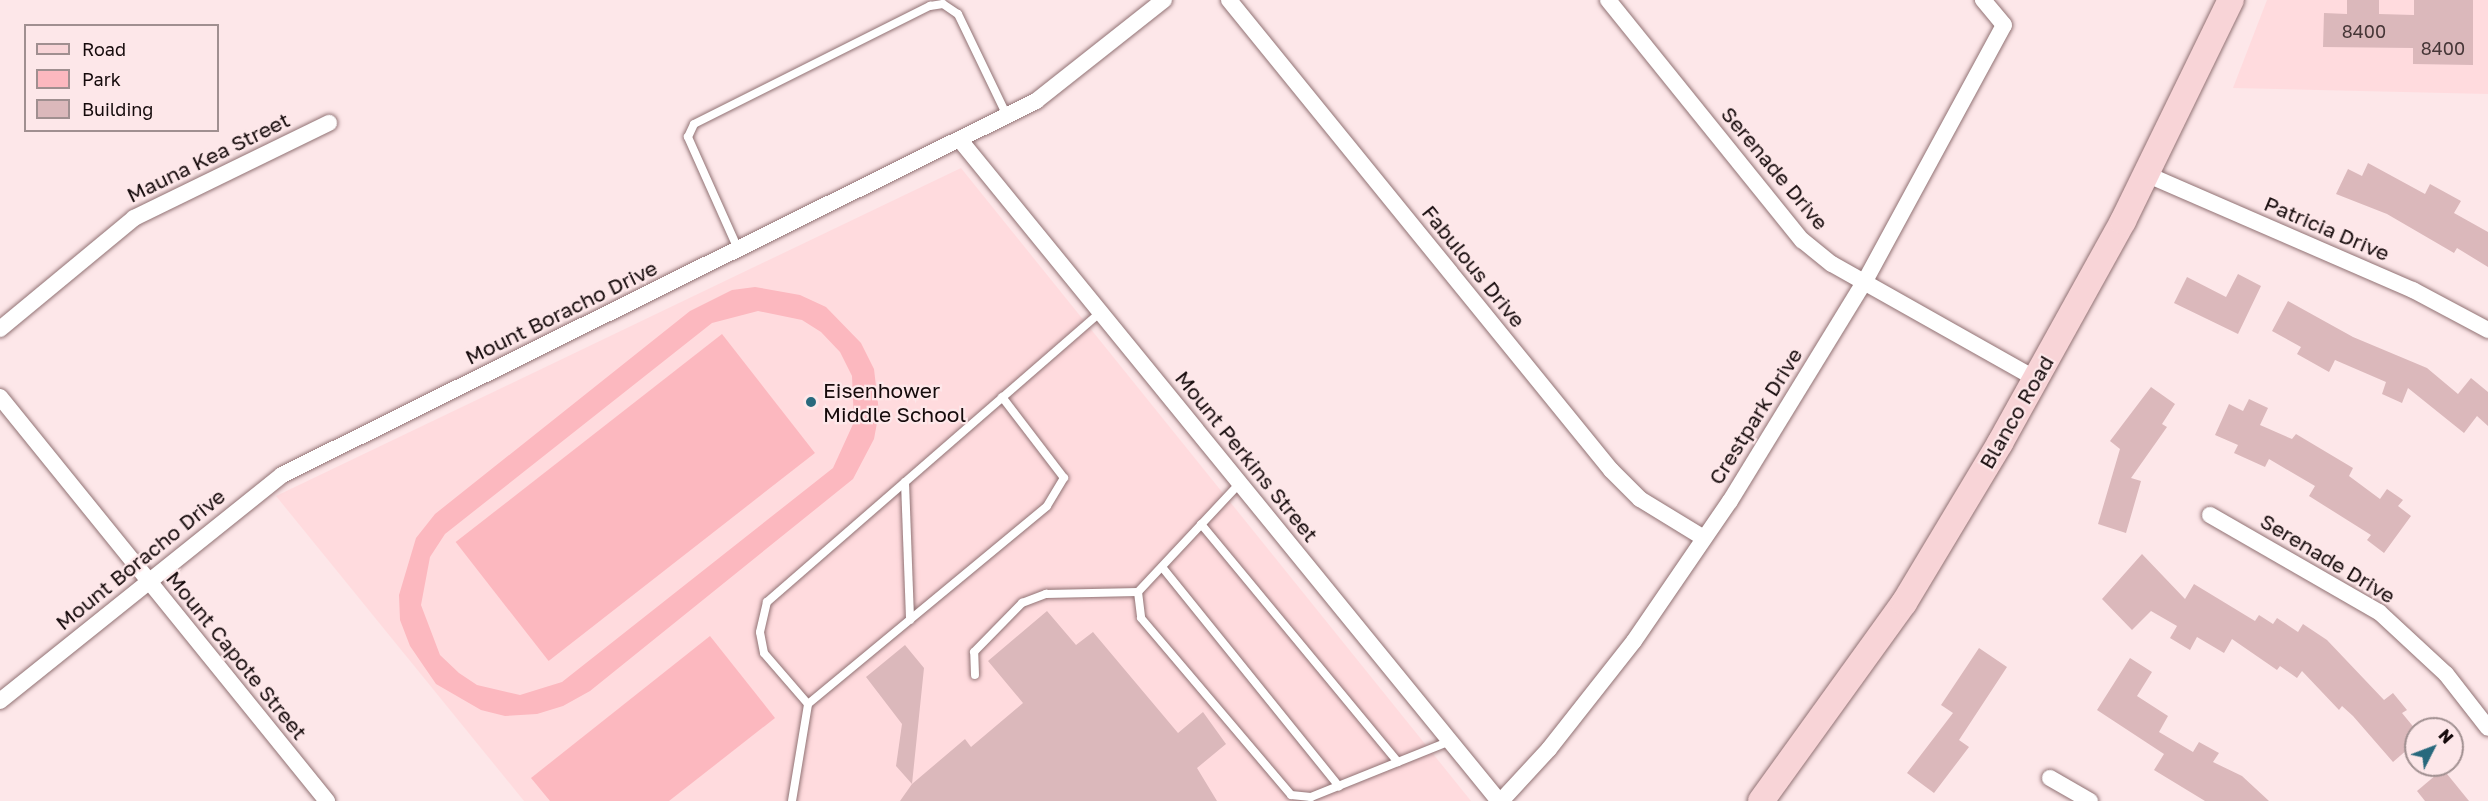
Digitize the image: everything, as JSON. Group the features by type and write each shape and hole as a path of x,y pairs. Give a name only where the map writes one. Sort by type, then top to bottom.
{"main road":[{"name":"Blanco Road","path":"1761,801 1904,603 2036,379 2146,174 2232,0"}],"street":[{"name":"Mount Boracho Drive","path":"0,701 148,580 282,475 1007,116 1066,81 1164,0"},
{"name":"Fabulous Drive","path":"1229,0 1611,470 1640,499 1704,538"},
{"name":"Serenade Drive","path":"1608,0 1802,240 1832,264 2036,379"},
{"name":"Crestpark Drive","path":"1500,801 1581,710 1704,538 1865,281 2004,26 1983,0"},
{"name":"Mauna Kea Street","path":"0,329 134,218 329,123"},
{"name":"Mount Perkins Street","path":"960,140 1500,801"},
{"name":"Patricia Drive","path":"2146,174 2413,290 2488,330"},
{"name":"Mount Capote Street","path":"0,397 327,801"},
{"name":"Serenade Drive","path":"2210,515 2379,612 2446,674 2488,728"},
{"path":"2050,778 2090,801"}],"lane":[{"path":"738,250 688,137 694,124 919,12 943,4 958,14 1007,116"},
{"path":"808,704 764,653 760,632 767,602 1101,312"},
{"path":"792,801 808,704 1047,506 1064,478 1002,397"},
{"path":"905,482 910,620"},
{"path":"975,675 974,652 1022,603 1046,594 1138,592 1240,483"},
{"path":"1202,524 1398,762"},
{"path":"1162,567 1340,786"},
{"path":"1138,592 1141,618 1291,795 1311,797 1450,741"}],"shaded area":[{"path":"2267,0 2488,0 2488,94 2233,88"},
{"name":"Eisenhower Middle School","path":"961,168 1471,801 524,801 276,496"}],"green space":[{"path":"755,287 800,295 826,307 861,343 874,369 879,412 874,439 853,479 590,691 563,706 537,714 505,716 481,710 436,684 410,646 400,620 399,595 416,538 435,514 690,311 732,290","holes":["758,311 802,320 821,332 840,352 852,376 854,422 833,468 562,682 520,695 477,685 459,673 440,655 421,605 430,557 445,534 712,323"]},
{"path":"722,334 815,453 549,661 456,542"},
{"path":"710,636 775,718 669,801 550,801 531,778"}],"building":[{"path":"2347,0 2379,0 2379,14 2414,15 2414,0 2473,0 2473,65 2413,64 2413,48 2323,47 2324,13 2347,14"},
{"path":"2368,163 2425,194 2430,184 2461,201 2454,213 2488,232 2488,267 2457,248 2454,253 2387,214 2336,194 2348,169 2362,176"},
{"path":"2238,274 2261,286 2238,334 2174,303 2187,277 2226,297"},
{"path":"2288,301 2353,337 2427,368 2458,394 2471,378 2488,392 2488,426 2477,416 2464,433 2408,388 2402,403 2382,394 2386,382 2335,360 2329,372 2297,354 2301,347 2272,331"},
{"path":"2151,387 2175,404 2162,424 2167,427 2131,478 2141,481 2126,533 2098,524 2120,449 2110,441"},
{"path":"2249,399 2268,408 2260,425 2292,439 2296,434 2353,468 2349,476 2380,499 2387,489 2403,500 2398,506 2411,516 2384,553 2367,540 2371,535 2309,496 2315,486 2269,459 2265,467 2234,453 2238,445 2215,435 2229,404 2243,411"},
{"path":"2142,554 2185,599 2194,584 2255,621 2259,615 2273,624 2277,618 2298,632 2303,624 2327,640 2384,700 2393,693 2407,710 2402,713 2405,717 2404,752 2393,762 2353,716 2342,706 2339,710 2302,671 2297,678 2280,666 2277,670 2232,639 2224,653 2197,637 2190,650 2170,638 2177,626 2151,611 2132,630 2102,599"},
{"path":"1047,611 1076,645 1093,632 1178,733 1203,712 1226,744 1197,768 1217,801 900,801 912,784 965,739 971,747 1023,703 988,661"},
{"path":"905,645 924,668 912,784 896,766 902,724 866,677"},
{"path":"1979,648 2007,667 1959,740 1969,747 1934,793 1907,773 1953,713 1941,705"},
{"path":"2130,658 2152,672 2137,696 2168,716 2159,732 2193,752 2199,742 2219,753 2213,762 2242,776 2269,801 2205,801 2154,770 2164,754 2097,710"},
{"path":"2434,777 2450,777 2469,801 2425,801 2417,791"}],"place":[{"name":"Eisenhower Middle School","path":"811,402"}]}
